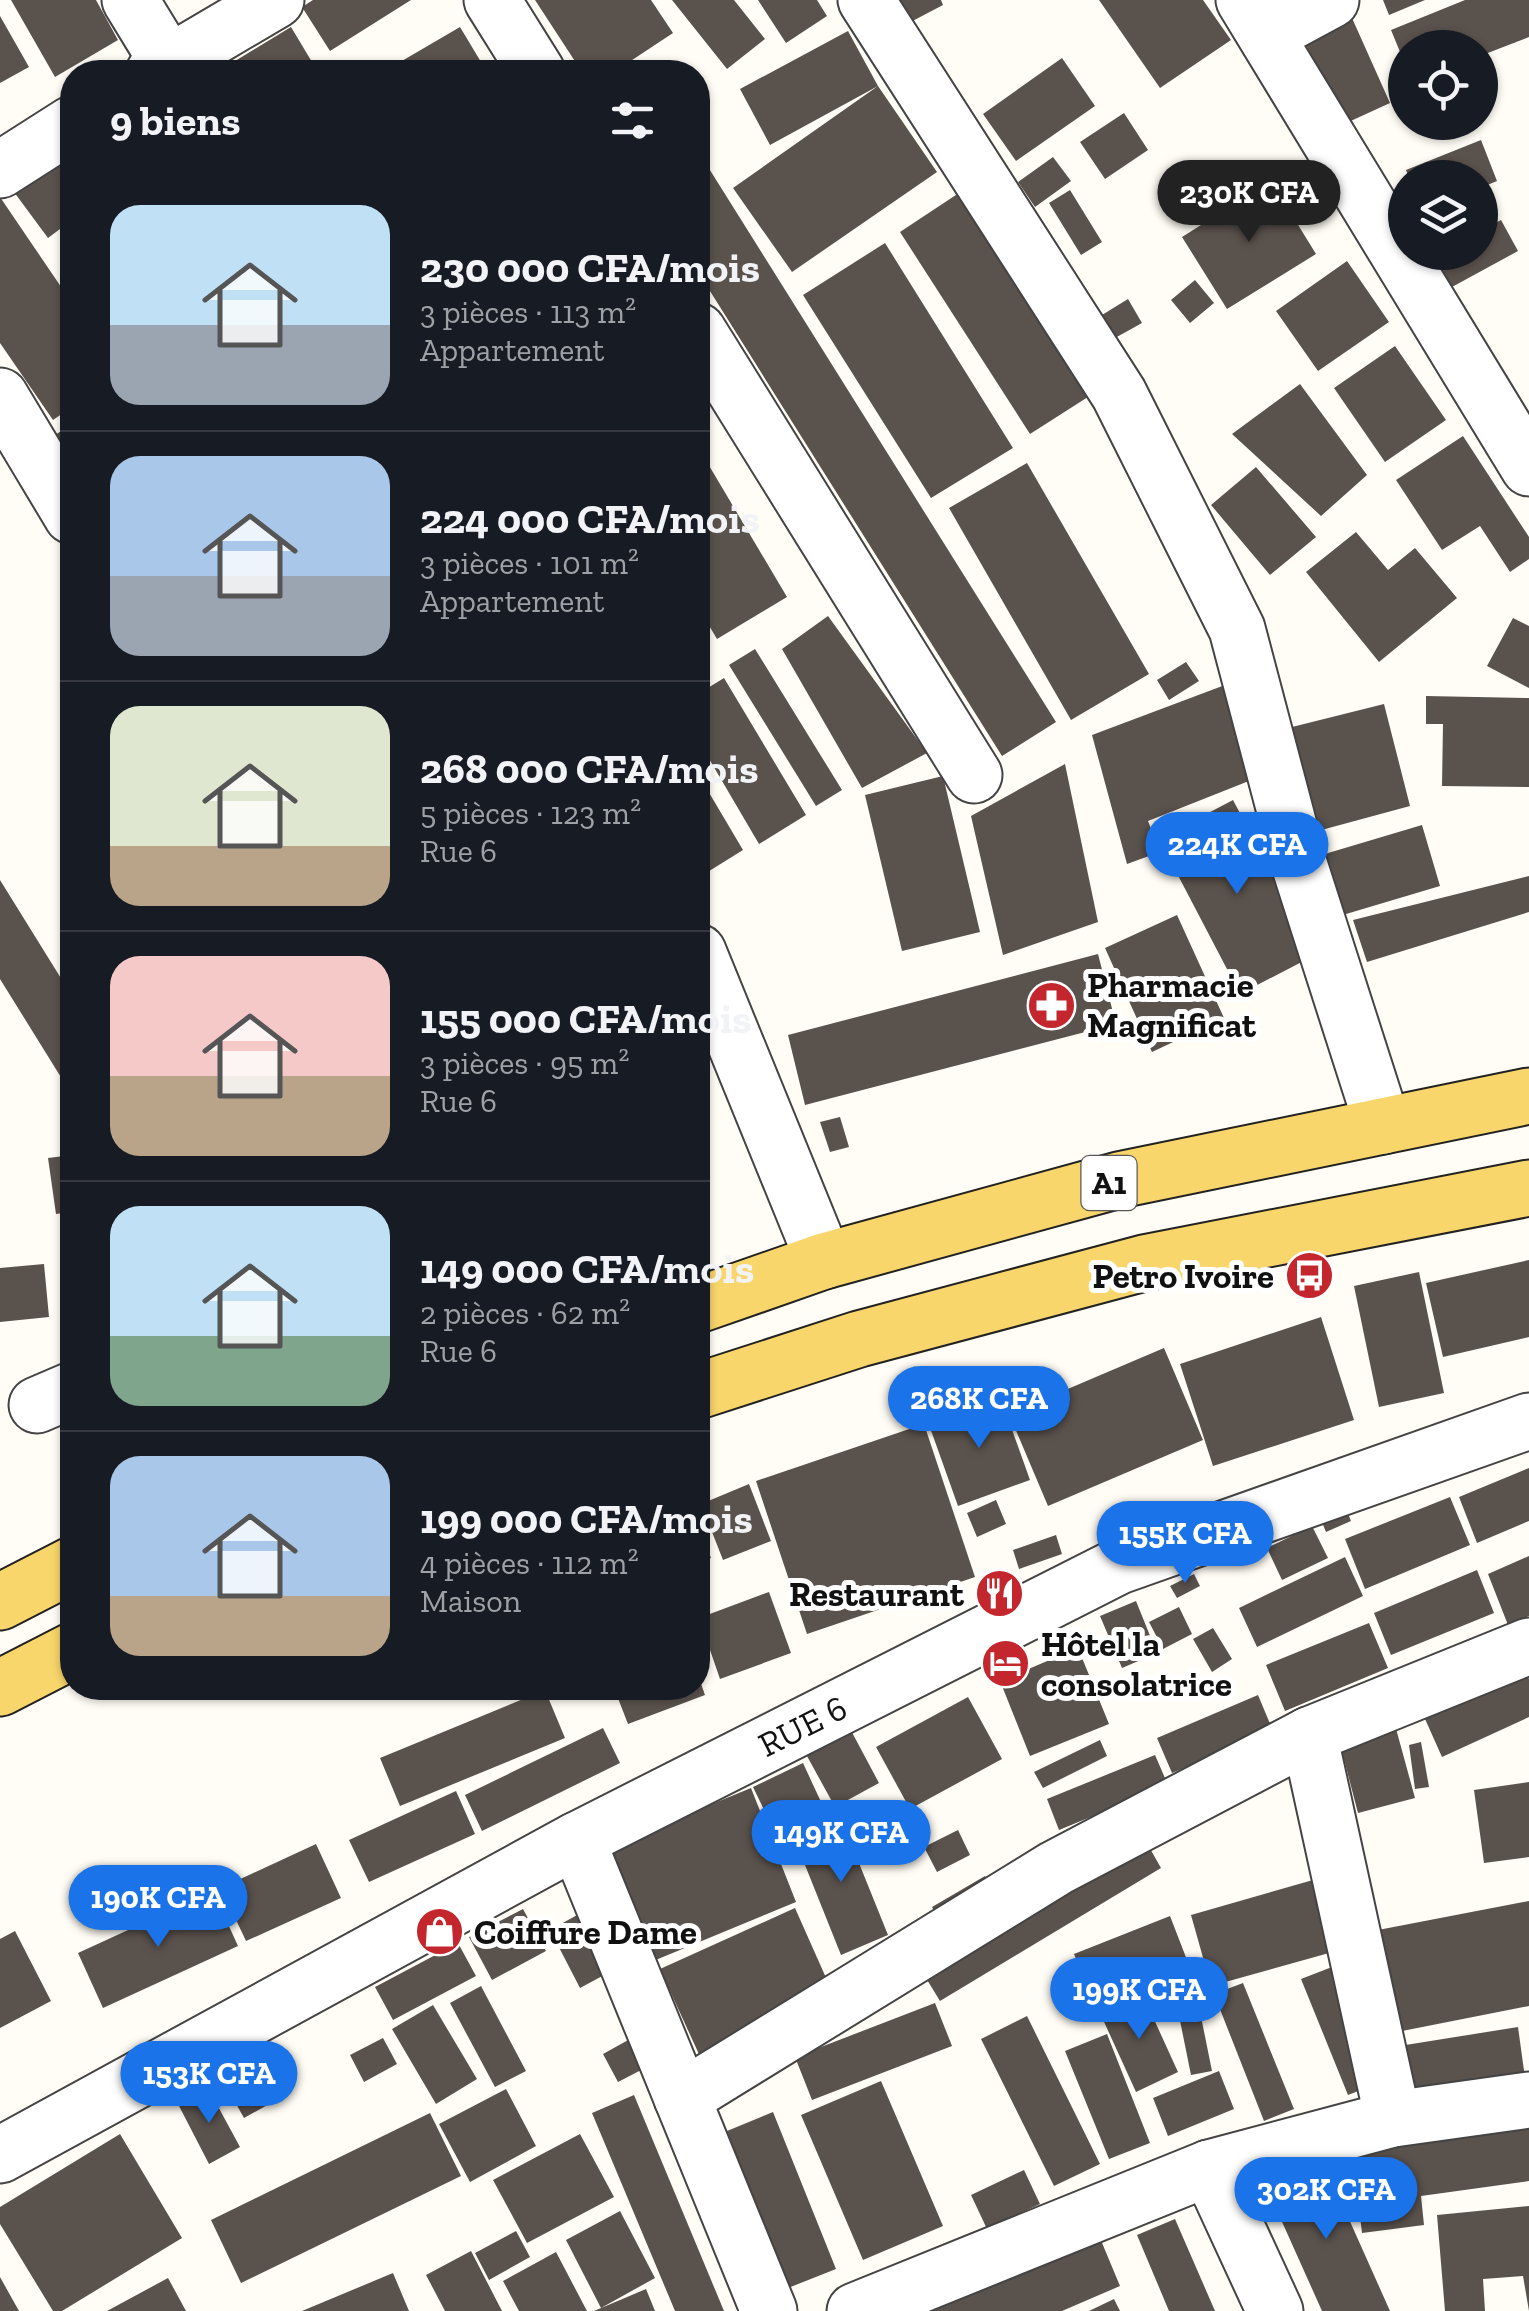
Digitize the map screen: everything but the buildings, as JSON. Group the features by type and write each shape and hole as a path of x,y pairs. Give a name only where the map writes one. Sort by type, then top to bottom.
{"main road":[{"name":"A1","path":"710,1301 824,1261 1119,1180 1529,1096"},
{"path":"710,1386 860,1339 1144,1263 1529,1188"},
{"path":"0,1602 60,1570"},
{"path":"0,1688 60,1656"}],"street":[{"path":"130,0 161,60"},
{"path":"180,60 276,0"},
{"path":"492,0 530,60"},
{"path":"866,0 1119,394 1237,630 1299,864 1383,1126"},
{"path":"1331,0 1254,17 1529,468"},
{"path":"0,170 60,132"},
{"path":"710,349 974,775"},
{"path":"0,396 60,496"},
{"path":"710,981 824,1261"},
{"name":"RUE 6","path":"0,2155 577,1840 1119,1566 1529,1421"},
{"path":"682,2098 1056,1868 1309,1735 1529,1646"},
{"path":"1309,1735 1393,2119"},
{"path":"577,1840 768,2311"},
{"path":"854,2311 1210,2168 1393,2119 1529,2100"},
{"path":"1210,2168 1275,2311"}],"place":[{"name":"Pharmacie Magnificat","path":"1052,1005"},
{"name":"Petro Ivoire","path":"1309,1276"},
{"name":"Restaurant","path":"999,1594"},
{"name":"Hôtel la consolatrice","path":"1006,1664"},
{"name":"Coiffure Dame","path":"439,1932"}]}
